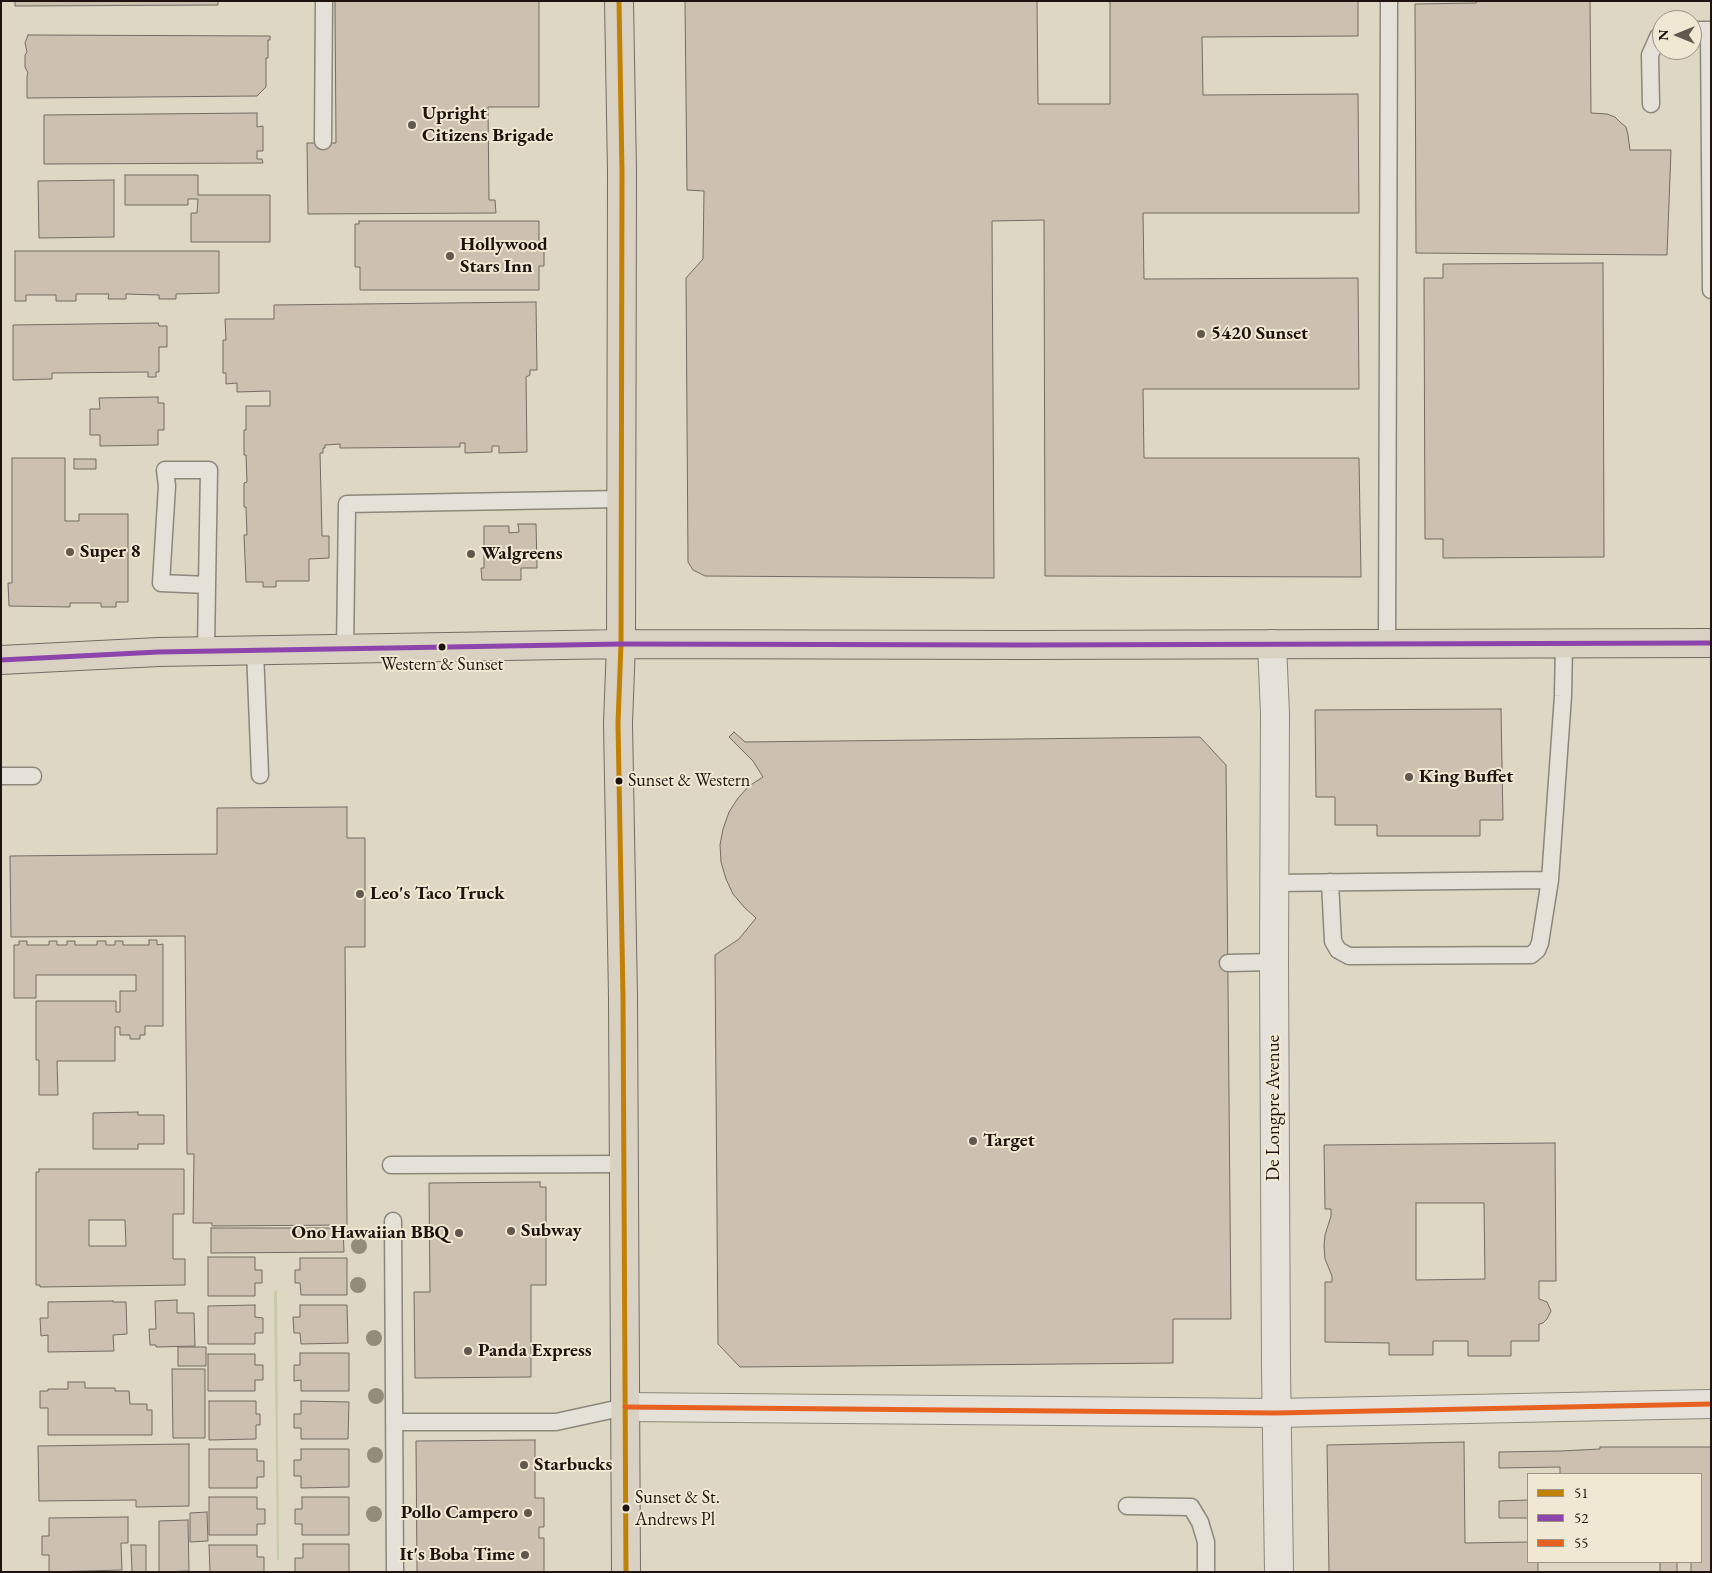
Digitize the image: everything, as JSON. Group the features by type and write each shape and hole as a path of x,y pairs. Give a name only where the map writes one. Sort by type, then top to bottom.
{"main road":[{"path":"619,1 622,172 622,644 618,723 623,997 626,1572"},
{"path":"1,660 206,651 622,644 1711,642"}],"street":[{"name":"De Longpre Avenue","path":"1272,644 1275,714 1276,1413 1279,1572"},
{"path":"625,1408 1276,1413 1711,1404"}],"lane":[{"path":"323,141 324,1"},
{"path":"1387,644 1389,1"},
{"path":"1710,30 1711,290"},
{"path":"1651,104 1650,55 1652,51"},
{"path":"206,651 209,470 165,470 167,486 162,584 207,585"},
{"path":"345,650 347,504 622,499"},
{"path":"1330,882 1332,941 1338,950 1349,956 1531,955 1537,950 1540,943 1550,880 1564,643"},
{"path":"255,651 260,775"},
{"path":"1,776 33,776"},
{"path":"1274,883 1550,880"},
{"path":"1228,963 1274,962"},
{"path":"391,1165 624,1164"},
{"path":"392,1221 395,1572"},
{"path":"394,1422 556,1422 625,1408"},
{"path":"1127,1506 1191,1507 1200,1522 1206,1542 1206,1572"}],"green space":[{"path":"275,1290 277,1292 279,1559 277,1561 274,1292"}],"building":[{"path":"15,1 218,1 218,5 15,6"},
{"name":"Upright Citizens Brigade","path":"335,1 539,1 539,107 488,107 489,200 495,200 496,213 308,214 307,143 336,143"},
{"name":"5420 Sunset","path":"685,1 1037,1 1038,104 1110,104 1110,1 1358,1 1358,36 1202,37 1203,95 1358,94 1359,213 1143,213 1144,279 1358,278 1359,389 1143,389 1144,458 1359,458 1361,577 1045,576 1044,220 992,221 994,578 705,576 693,570 688,562 686,278 703,259 704,191 687,190"},
{"path":"1478,1 1590,1 1591,113 1607,114 1615,117 1626,127 1630,150 1671,150 1667,255 1416,253 1415,4 1476,3"},
{"path":"28,35 270,36 270,40 268,40 268,58 266,58 266,87 257,96 27,98 28,73 25,67 25,55 27,52 25,43"},
{"path":"257,113 257,127 263,126 263,151 257,151 257,159 262,159 263,163 44,164 44,115"},
{"path":"125,175 198,175 198,195 270,195 270,242 191,242 191,213 197,213 198,199 188,199 188,205 125,205"},
{"path":"114,180 114,237 39,238 38,181"},
{"name":"Hollywood Stars Inn","path":"359,221 539,221 539,246 544,246 544,266 539,266 539,290 360,290 360,267 355,267 355,224 359,224"},
{"path":"15,251 219,251 219,293 176,294 176,299 159,299 159,295 126,294 126,299 108,299 109,294 76,294 76,301 56,301 56,295 26,295 26,301 15,301"},
{"path":"1603,263 1604,557 1443,558 1443,539 1425,539 1424,278 1443,278 1443,264"},
{"path":"536,302 537,370 530,370 530,375 526,377 527,452 499,453 499,446 492,446 492,452 465,453 465,443 460,443 460,447 340,448 340,444 325,445 323,453 320,453 322,536 329,536 329,558 309,559 309,581 276,581 276,587 263,587 263,582 246,582 244,535 247,535 244,483 247,482 244,430 246,430 246,406 270,406 270,391 237,392 237,383 226,384 226,373 223,373 223,340 226,340 225,319 274,319 274,305"},
{"path":"158,323 159,326 167,326 167,347 159,347 159,372 156,372 156,377 148,377 148,372 52,373 52,379 13,380 13,325"},
{"path":"158,397 158,403 164,403 164,430 158,430 158,445 100,446 100,435 90,435 90,409 100,409 99,398"},
{"name":"Super 8","path":"12,458 65,458 65,521 79,521 79,514 128,514 128,602 116,602 116,607 101,607 101,603 70,603 70,607 9,606 8,583 12,583"},
{"path":"74,459 96,459 96,469 74,469"},
{"path":"518,524 536,524 537,568 521,568 521,580 482,580 481,568 484,568 484,526 509,526 509,533 519,532"},
{"name":"King Buffet","path":"1501,709 1503,820 1480,820 1480,836 1377,836 1377,825 1335,825 1335,797 1316,797 1315,710"},
{"name":"Target","path":"734,732 745,742 1200,737 1226,765 1231,1319 1173,1319 1173,1363 740,1367 718,1344 715,955 739,939 756,918 733,894 721,862 720,845 729,812 749,786 763,777 753,761 729,737"},
{"path":"347,807 347,838 365,838 365,947 345,947 347,1225 212,1226 212,1223 193,1223 194,1154 187,1154 185,936 11,937 10,856 217,854 217,808"},
{"path":"149,940 157,940 157,945 163,944 163,1026 145,1026 145,1035 140,1035 140,1039 130,1039 130,1035 120,1035 120,1027 115,1027 115,1061 57,1061 58,1095 39,1095 39,1060 36,1060 36,1001 116,1001 116,1012 120,1012 120,991 136,991 136,975 36,975 36,998 14,998 14,945 19,945 19,941 27,941 27,945 49,945 49,941 57,941 57,945 67,945 67,941 75,941 75,945 97,945 97,941 106,941 106,945 115,945 115,941 123,941 123,945 149,945"},
{"path":"138,1112 138,1115 164,1115 164,1144 138,1144 138,1149 93,1149 93,1113"},
{"path":"1555,1143 1556,1281 1539,1281 1539,1299 1547,1302 1551,1311 1547,1319 1539,1324 1539,1341 1511,1341 1511,1356 1468,1356 1468,1341 1433,1341 1433,1355 1389,1355 1389,1343 1325,1342 1325,1282 1332,1282 1332,1276 1325,1259 1324,1246 1331,1209 1325,1209 1324,1145","holes":["1416,1203 1484,1203 1485,1279 1416,1280"]},
{"path":"39,1169 184,1169 184,1214 173,1214 173,1259 185,1259 185,1285 40,1287 40,1285 36,1285 36,1172 39,1172","holes":["89,1220 125,1220 126,1246 89,1246"]},
{"path":"540,1182 540,1187 546,1187 546,1285 531,1285 531,1377 415,1378 414,1292 430,1292 429,1183"},
{"path":"211,1228 343,1228 344,1252 211,1253"},
{"path":"208,1257 255,1257 255,1270 262,1270 262,1283 255,1283 255,1296 208,1296"},
{"path":"300,1258 347,1258 347,1295 301,1295 300,1283 295,1283 295,1270 300,1270"},
{"path":"177,1300 177,1313 194,1313 195,1346 156,1347 156,1345 150,1345 149,1329 156,1329 155,1301"},
{"path":"48,1302 126,1302 127,1334 113,1335 114,1351 48,1352 48,1335 41,1336 40,1318 48,1318"},
{"path":"255,1305 255,1317 263,1318 263,1333 255,1333 255,1344 208,1344 208,1306"},
{"path":"300,1305 347,1305 348,1343 301,1344 300,1333 294,1333 293,1317 300,1317"},
{"path":"178,1347 206,1347 206,1366 178,1366"},
{"path":"300,1353 349,1353 349,1391 301,1391 301,1380 294,1381 294,1365 300,1365"},
{"path":"208,1354 255,1354 255,1365 263,1365 263,1380 255,1380 255,1391 208,1391"},
{"path":"172,1369 205,1369 205,1438 173,1438"},
{"path":"68,1382 85,1382 85,1388 115,1388 115,1391 129,1391 130,1404 147,1404 147,1410 152,1410 152,1435 48,1435 48,1408 40,1408 40,1391 68,1389"},
{"path":"209,1401 256,1401 256,1414 260,1414 260,1425 256,1425 256,1439 209,1440"},
{"path":"301,1401 349,1402 348,1439 301,1439 301,1428 294,1428 294,1414 301,1414"},
{"path":"535,1440 535,1498 544,1498 544,1527 539,1527 539,1538 544,1538 544,1572 417,1572 416,1441"},
{"path":"1464,1442 1465,1543 1527,1542 1527,1563 1538,1563 1538,1572 1329,1572 1327,1445"},
{"path":"189,1444 189,1506 136,1507 136,1500 39,1501 38,1446"},
{"path":"1600,1447 1711,1447 1711,1572 1691,1572 1691,1563 1702,1563 1702,1473 1560,1473 1560,1467 1499,1468 1499,1452 1600,1449"},
{"path":"209,1449 257,1449 257,1461 264,1461 264,1477 257,1477 257,1488 209,1488"},
{"path":"301,1449 349,1449 349,1487 301,1488 301,1476 294,1476 294,1460 301,1460"},
{"path":"209,1497 257,1497 257,1509 265,1509 265,1524 257,1524 257,1535 209,1535"},
{"path":"302,1497 349,1497 349,1535 302,1535 302,1524 295,1524 295,1509 302,1509"},
{"path":"1527,1500 1527,1518 1499,1518 1499,1501"},
{"path":"207,1512 208,1541 190,1542 190,1513"},
{"path":"128,1517 128,1543 121,1543 122,1570 49,1572 49,1555 42,1555 42,1536 49,1536 49,1518"},
{"path":"188,1520 189,1571 159,1572 159,1521"},
{"path":"303,1544 349,1544 349,1572 295,1572 295,1558 303,1558"},
{"path":"131,1545 146,1545 146,1572 132,1572"},
{"path":"209,1545 257,1545 257,1557 264,1557 264,1572 210,1572"},
{"path":"1660,1563 1677,1563 1677,1572 1660,1572"}],"transit line":[{"name":"51","path":"619,1 622,172 621,644 618,723 623,997 626,1572"},
{"name":"52","path":"1,660 158,652 621,644 1711,643"},
{"name":"55","path":"625,1407 1276,1413 1711,1404"}],"place":[{"name":"Upright Citizens Brigade","path":"412,125"},
{"name":"Hollywood Stars Inn","path":"450,256"},
{"name":"5420 Sunset","path":"1201,334"},
{"name":"Super 8","path":"70,552"},
{"name":"Walgreens","path":"471,554"},
{"name":"Western & Sunset","path":"442,647"},
{"name":"King Buffet","path":"1409,777"},
{"name":"Sunset & Western","path":"619,781"},
{"name":"Leo's Taco Truck","path":"360,894"},
{"name":"Target","path":"973,1141"},
{"name":"Subway","path":"511,1231"},
{"name":"Ono Hawaiian BBQ","path":"459,1233"},
{"name":"Panda Express","path":"468,1351"},
{"name":"Starbucks","path":"524,1465"},
{"name":"Sunset & St. Andrews Pl","path":"626,1508"},
{"name":"Pollo Campero","path":"528,1513"},
{"name":"It's Boba Time","path":"525,1555"}]}
